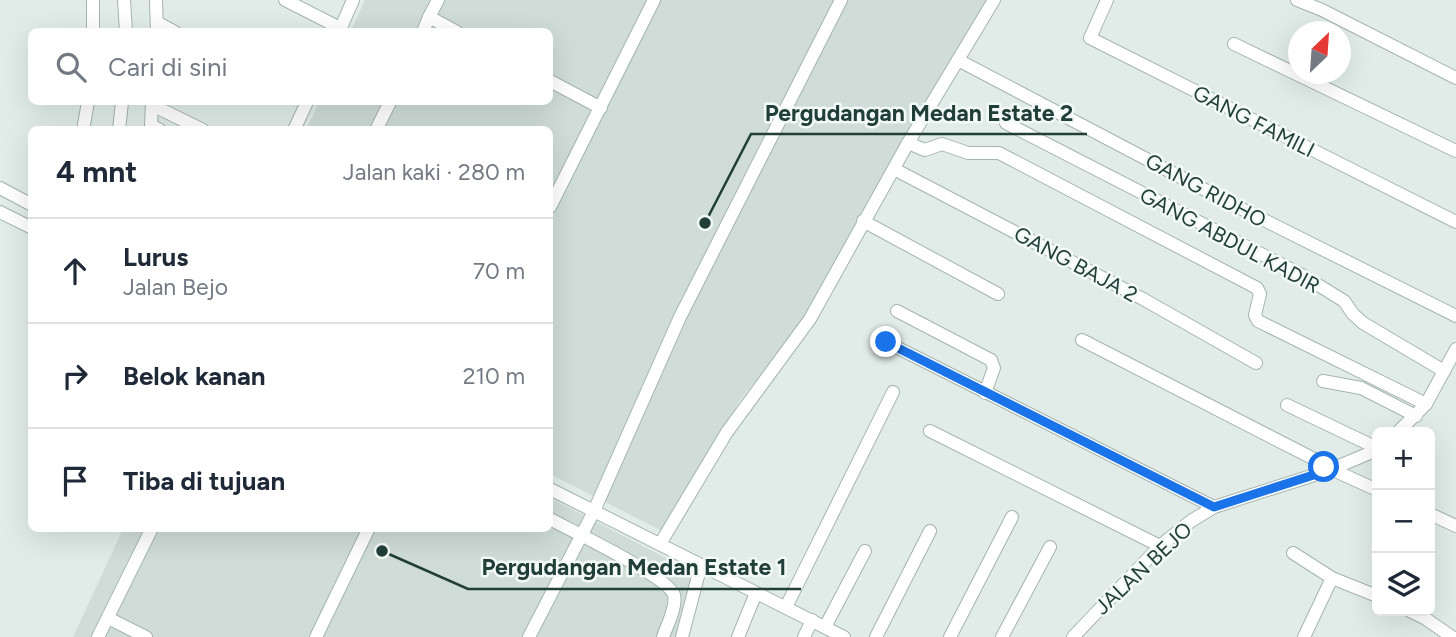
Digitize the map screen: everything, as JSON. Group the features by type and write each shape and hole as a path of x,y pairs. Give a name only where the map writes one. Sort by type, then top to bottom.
{"street":[{"path":"93,0 93,28"},
{"path":"124,0 126,28"},
{"path":"156,0 157,27"},
{"path":"285,0 336,28"},
{"path":"341,28 354,0"},
{"path":"425,28 438,0"},
{"path":"553,201 654,0"},
{"path":"529,637 594,511 680,317 841,0"},
{"path":"660,544 726,432 810,320 894,169 917,147 969,66 994,0"},
{"name":"GANG FAMILI","path":"1107,0 1090,38 1456,222"},
{"path":"1297,0 1325,5 1456,78"},
{"path":"429,17 450,28"},
{"path":"1234,44 1456,151"},
{"name":"GANG RIDHO","path":"969,66 1230,203 1456,316"},
{"path":"553,82 601,108"},
{"path":"84,126 87,105"},
{"path":"119,126 122,105"},
{"path":"152,105 153,126"},
{"path":"156,105 195,126"},
{"path":"296,126 306,105"},
{"path":"378,126 388,105"},
{"name":"GANG ABDUL KADIR","path":"1006,123 1302,275 1344,301 1363,323 1444,371"},
{"path":"917,147 942,144 968,153 999,153 1257,288 1260,293 1255,315 1258,321 1426,404"},
{"name":"GANG BAJA 2","path":"894,169 1143,299 1256,363"},
{"path":"0,188 28,203"},
{"path":"0,212 28,226"},
{"path":"863,221 998,294"},
{"path":"897,311 991,360 994,368 985,393"},
{"path":"1082,340 1318,461 1329,470 1372,488"},
{"path":"886,342 1214,507"},
{"path":"1404,427 1426,404 1456,349"},
{"path":"1323,381 1361,388 1416,416"},
{"path":"786,607 893,392"},
{"path":"1287,405 1372,447"},
{"path":"930,430 1160,546"},
{"name":"JALAN BEJO","path":"1073,637 1160,546 1191,521 1214,507 1329,470 1372,451"},
{"path":"553,490 812,620 828,632 844,637"},
{"path":"1435,516 1456,525"},
{"path":"950,637 1012,517"},
{"path":"553,521 669,586 674,603 663,637"},
{"path":"876,637 930,531"},
{"path":"98,637 150,532"},
{"path":"316,637 367,532"},
{"path":"1002,637 1050,547"},
{"path":"828,632 865,551"},
{"path":"1293,553 1332,578 1372,594"},
{"path":"681,637 701,565"},
{"path":"1304,637 1332,578"},
{"path":"738,637 755,593"},
{"path":"1421,616 1452,637"},
{"path":"108,618 146,637"},
{"path":"804,637 812,620"}],"shaded area":[{"path":"365,0 988,0 808,317 739,401 664,532 553,476 553,126 308,126 318,105 553,105 553,28 352,28"},
{"path":"553,500 695,573 679,637 73,637 122,532 553,532"}],"place":[{"name":"Pergudangan Medan Estate 2","path":"705,223"},
{"name":"Pergudangan Medan Estate 1","path":"382,551"}],"route":[{"path":"886,342 1214,507 1326,471 1324,467"}]}
